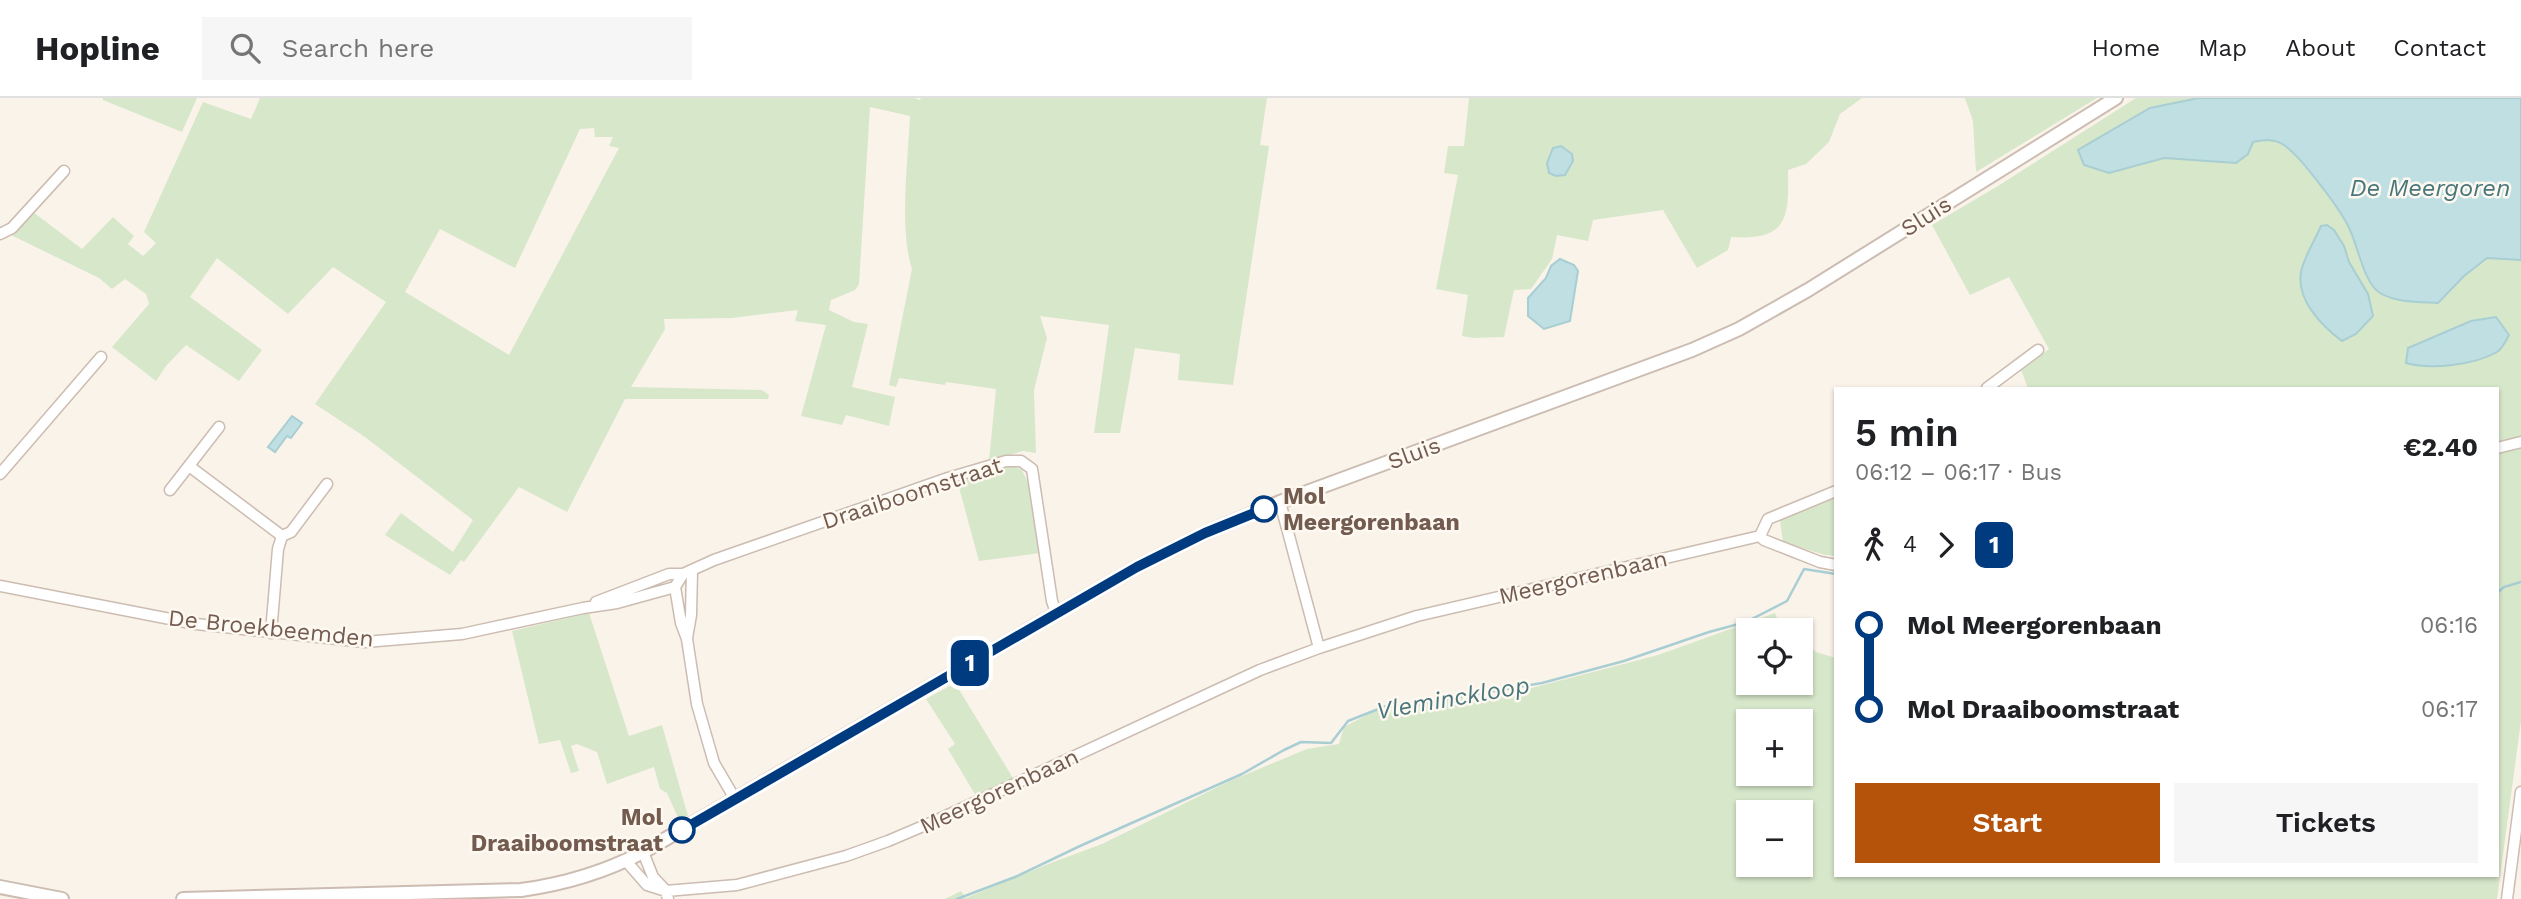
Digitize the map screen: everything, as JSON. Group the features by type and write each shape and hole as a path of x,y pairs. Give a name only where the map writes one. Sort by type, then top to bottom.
{"street":[{"name":"Sluis","path":"183,899 520,894 568,882 626,861 1182,543 1280,502 1635,372 1728,334 1808,290 2116,98"},
{"path":"0,234 12,228 64,171"},
{"path":"1988,387 2038,350"},
{"path":"0,474 101,357"},
{"path":"170,490 219,426"},
{"path":"2499,448 2521,442"},
{"name":"Draaiboomstraat","path":"688,572 714,560 948,478 1006,461 1021,461 1032,468 1056,613"},
{"path":"189,466 282,536"},
{"path":"282,536 291,532 327,484"},
{"path":"1834,492 1768,519 1760,536 1764,540 1834,565"},
{"path":"1280,502 1319,648"},
{"path":"271,633 278,550 282,536"},
{"name":"Meergorenbaan","path":"667,895 737,885 846,856 888,841 1249,676 1319,648 1416,616 1760,536"},
{"path":"688,572 675,587 681,623 687,639 696,704 714,762 735,799"},
{"path":"687,639 691,615 688,572"},
{"name":"De Broekbeemden","path":"583,608 668,574 688,572"},
{"name":"De Broekbeemden","path":"0,586 196,624 365,642 462,635 617,603 675,587"},
{"path":"2507,899 2521,792"},
{"path":"643,852 653,877 667,895"},
{"path":"626,861 647,885 667,895"},
{"path":"0,887 62,899"}],"green space":[{"path":"103,98 197,98 182,132"},
{"path":"260,98 1267,98 1260,145 1269,146 1233,385 1178,380 1180,354 1135,348 1120,433 1094,433 1109,325 1040,316 1047,338 1034,390 1036,453 1023,451 989,461 996,389 899,378 896,387 889,385 912,269 905,215 910,116 870,107 859,284 855,290 831,300 829,310 854,322 868,324 852,387 895,397 889,426 846,415 842,425 801,416 826,325 795,321 798,310 732,318 664,319 665,329 631,387 762,390 769,395 768,399 625,399 567,512 519,487 464,562 461,560 450,575 385,535 401,513 453,552 473,520 365,437 315,404 386,302 333,267 288,314 217,258 190,297 262,350 239,381 186,345 156,381 112,347 149,304 146,294 125,279 112,289 99,278 11,235 33,212 82,249 113,217 134,236 128,244 143,256 156,243 144,232 203,102 251,119","holes":["594,128 595,137 613,137 609,146 619,148 509,355 405,292 440,229 515,268 580,129"]},
{"path":"1469,98 1862,98 1840,114 1829,142 1806,164 1788,170 1788,201 1781,223 1774,230 1764,235 1731,237 1728,250 1697,268 1663,210 1593,220 1588,241 1557,235 1552,259 1531,289 1514,290 1504,337 1473,338 1462,336 1468,295 1436,289 1458,175 1444,173 1448,146 1464,146"},
{"path":"1965,98 2097,98 1976,172 1973,121"},
{"path":"2136,98 2199,98 2150,108 2078,150 2109,173 2164,158 2236,163 2248,154 2253,142 2271,139 2284,144 2319,183 2350,228 2361,264 2464,276 2487,258 2521,260 2521,436 2499,442 2499,387 2028,387 2021,370 2049,349 2009,277 1970,295 1932,225"},
{"path":"2521,448 2521,721 2497,899 945,899 961,891 966,898 1102,844 1230,781 1307,749 1339,744 1344,727 1386,705 1509,694 1658,655 1736,627 1736,695 1813,695 1813,650 1834,657 1834,877 2499,877 2499,453"},
{"path":"1012,465 1022,470 1028,483 1040,553 979,561 957,480"},
{"path":"1834,499 1834,556 1783,542 1780,520"},
{"path":"589,613 629,736 662,725 688,816 679,820 667,793 660,789 654,767 607,784 597,752 577,744 571,746 579,771 571,773 560,740 539,744 512,631"},
{"path":"1775,613 1777,618 1761,618"},
{"path":"955,683 1013,778 976,796 948,749 955,744 926,699"}],"water":[{"name":"De Meergoren","path":"2199,98 2521,98 2521,260 2487,258 2464,276 2438,303 2401,300 2380,293 2374,288 2339,210 2291,151 2276,141 2253,142 2248,154 2236,163 2164,158 2109,173 2084,165 2078,150 2150,108"},
{"path":"1561,146 1572,154 1573,161 1565,175 1556,176 1549,173 1547,163 1553,148"},
{"path":"2327,225 2334,230 2344,246 2349,262 2368,294 2373,316 2356,334 2342,341 2326,328 2312,311 2302,292 2301,272 2307,255 2321,226"},
{"path":"1560,259 1574,265 1578,271 1570,321 1544,329 1528,316 1528,298 1546,278 1551,266"},
{"path":"2496,317 2509,335 2497,352 2477,360 2452,365 2406,363 2408,348 2471,321"},
{"path":"292,416 302,423 291,438 287,436 275,452 268,447"}],"waterway":[{"name":"Vleminckloop","path":"957,899 1015,877 1242,774 1301,742 1331,743 1348,721 1386,706 1419,704 1542,683 1624,661 1746,622 1787,601 1804,569 1834,574"},
{"name":"Vleminckloop","path":"2499,591 2521,582"}],"bus line":[{"name":"1","path":"682,830 1137,567 1182,543 1264,509"}],"place":[{"name":"Mol Meergorenbaan","path":"1264,509"},
{"name":"Mol Draaiboomstraat","path":"682,830"}]}
